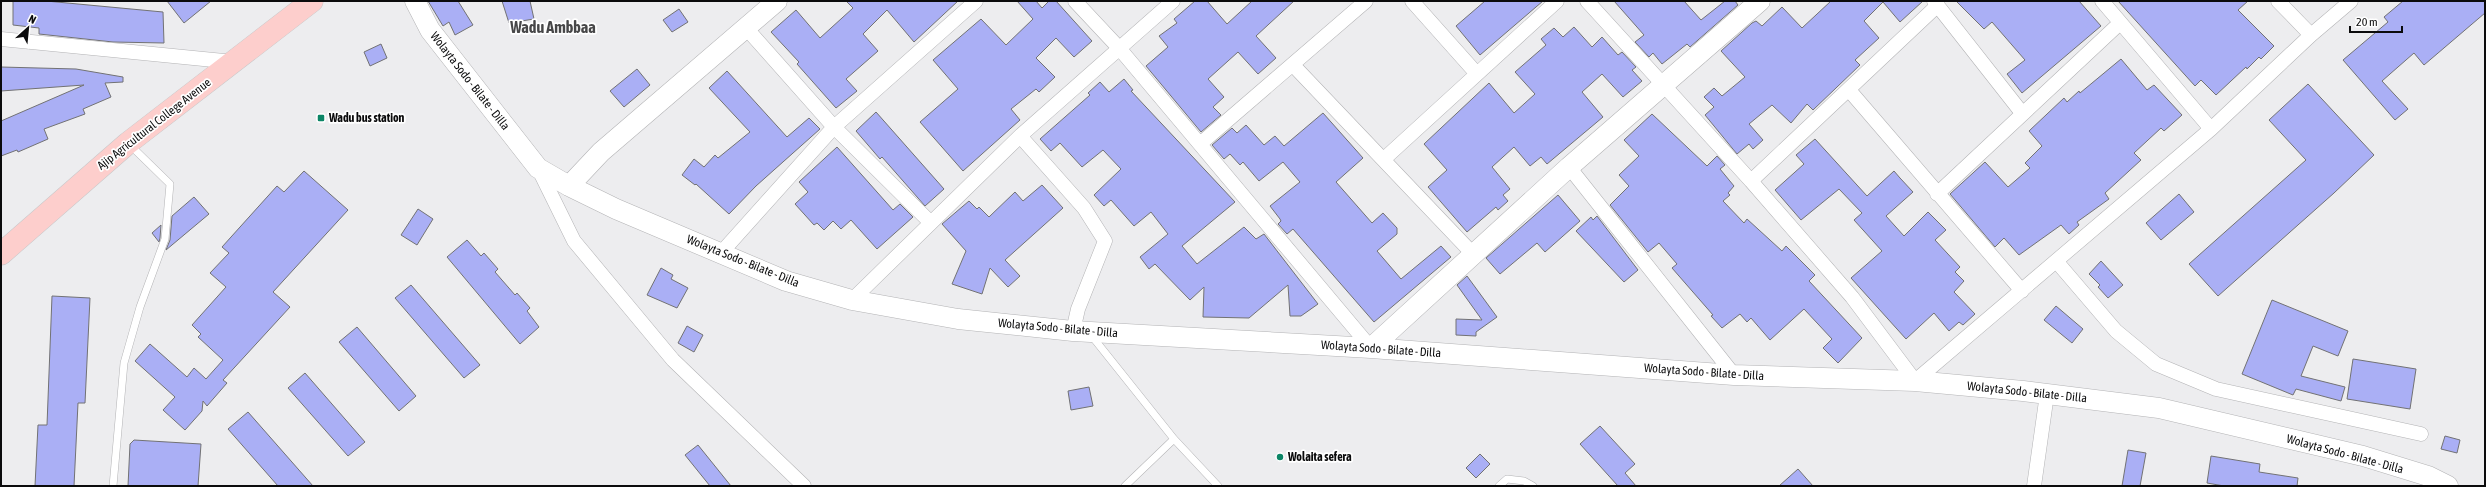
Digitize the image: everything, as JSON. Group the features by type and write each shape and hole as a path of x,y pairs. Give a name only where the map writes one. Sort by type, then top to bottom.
{"main road":[{"name":"Ajip Agricultural College Avenue","path":"1,254 128,143 312,1"},
{"name":"Wolayta Sodo - Bilate - Dilla","path":"416,1 430,30 538,168 569,186 616,209 786,281 852,300 958,319 1080,332 1371,348 1734,375 1915,381 2048,394 2159,408 2363,456 2428,476 2448,486"},
{"path":"569,186 601,152 778,1"},
{"path":"1371,348 1569,167 1663,87 1759,1"}],"street":[{"path":"721,253 834,127 976,1"},
{"path":"1075,1 1119,48 1371,348"},
{"path":"852,300 930,222 1020,136 1173,1"},
{"path":"1200,144 1366,1"},
{"path":"1412,1 1477,74"},
{"path":"1384,159 1557,1"},
{"path":"1587,1 1663,87 1751,181 1852,297 1915,381 2211,129 2311,35 2352,1"},
{"path":"2102,1 2211,129"},
{"path":"2278,1 2311,35"},
{"path":"1751,181 1849,90 1936,3 2022,113"},
{"path":"1937,194 2120,23"},
{"path":"747,28 834,127 930,222"},
{"path":"1,39 234,62"},
{"path":"1293,65 1473,254"},
{"path":"1849,90 2022,291"},
{"path":"1020,136 1084,208 1105,241 1078,309 1080,332"},
{"path":"1569,167 1734,375"},
{"path":"538,168 574,241 668,354 804,486"},
{"path":"2056,262 2116,331 2156,364 2216,389 2421,434"},
{"path":"2034,486 2048,394"}],"lane":[{"path":"113,486 124,363 140,308 165,239 170,184 128,143"},
{"path":"1080,332 1174,439 1218,486"},
{"path":"1125,486 1174,439"},
{"path":"1499,486 1507,479 1524,480 1533,486"}],"building":[{"path":"13,1 46,1 163,12 164,43 113,42 39,34 39,28 13,25"},
{"path":"167,1 211,1 184,23"},
{"path":"428,1 458,1 473,25 455,35 449,22 443,26"},
{"path":"502,1 530,1 534,19 509,23"},
{"path":"846,1 958,1 914,42 887,10 863,34 878,51 846,79 857,91 836,108 797,64 799,62 771,32 796,10 820,38 853,8"},
{"path":"1017,1 1036,1 1042,8 1049,1 1056,1 1092,41 1074,57 1056,38 1036,58 1055,77 1039,92 1036,89 1011,109 1020,120 963,171 920,122 958,89 933,60 981,19 1006,45 1033,19"},
{"path":"1195,1 1207,1 1227,24 1252,1 1294,1 1256,36 1276,58 1258,74 1238,52 1208,79 1224,97 1213,107 1221,115 1201,132 1146,66 1168,47 1159,36 1177,23 1174,19"},
{"path":"1485,1 1543,1 1480,55 1456,26"},
{"path":"1614,1 1684,1 1701,20 1725,1 1735,1 1738,5 1690,47 1687,44 1662,64 1653,53 1649,57 1635,42 1644,35"},
{"path":"1831,1 1923,1 1900,22 1883,2 1864,21 1879,38 1855,60 1860,65 1813,110 1807,104 1791,123 1772,105 1749,124 1763,140 1753,149 1749,144 1737,154 1705,115 1714,107 1704,97 1714,88 1722,96 1745,77 1721,51 1752,23 1756,21 1762,26 1782,7 1802,28"},
{"path":"1956,1 2079,1 2101,26 2022,93 2007,74 2025,60 1992,22 1984,29"},
{"path":"2118,1 2248,1 2238,10 2274,46 2261,59 2259,57 2247,69 2246,67 2216,95 2201,80 2195,86"},
{"path":"2403,1 2485,1 2485,13 2424,65 2414,53 2382,81 2408,109 2395,120 2343,60 2388,22 2384,17"},
{"path":"679,9 688,22 672,32 663,20"},
{"path":"1574,27 1592,47 1602,37 1618,55 1622,52 1636,67 1632,70 1642,81 1623,97 1602,74 1582,92 1603,117 1547,164 1541,157 1530,166 1514,147 1492,167 1510,189 1503,195 1508,201 1498,210 1496,207 1467,232 1428,187 1447,170 1424,144 1489,83 1514,113 1535,94 1515,72 1546,45 1541,39 1554,28 1563,37"},
{"path":"381,44 387,58 370,66 364,52"},
{"path":"2121,59 2147,90 2154,85 2182,115 2164,131 2161,128 2134,153 2141,160 2105,193 2109,199 2077,222 2079,225 2069,234 2061,225 2019,255 2004,238 1995,247 1950,194 1985,162 2008,187 2030,168 2025,163 2042,146 2029,131 2064,98 2067,102"},
{"path":"1,67 76,69 123,77 123,82 105,83 111,97 83,109 85,114 44,129 48,139 18,152 17,150 1,156 1,121 84,85 1,91"},
{"path":"637,69 650,85 624,107 610,91"},
{"path":"727,71 787,137 809,118 820,129 756,186 729,214 696,184 695,185 682,175 694,159 704,167 715,155 718,158 750,132 709,88"},
{"path":"1124,79 1133,90 1131,91 1235,202 1182,246 1197,264 1244,227 1256,239 1264,234 1318,304 1301,316 1290,316 1288,285 1249,318 1203,317 1204,287 1190,300 1155,264 1149,269 1140,257 1168,234 1151,212 1134,226 1111,200 1104,206 1094,195 1121,169 1103,150 1082,167 1060,143 1051,151 1040,139 1090,95 1088,93 1100,82 1109,92"},
{"path":"2308,84 2374,155 2334,193 2218,296 2189,264 2306,160 2269,120"},
{"path":"876,112 944,189 925,206 882,157 880,159 856,131"},
{"path":"1323,113 1363,158 1336,182 1372,223 1383,213 1397,228 1397,234 1377,251 1401,279 1441,246 1451,257 1374,322 1293,229 1287,234 1278,224 1281,221 1270,206 1300,182 1283,162 1259,181 1243,162 1240,165 1230,154 1224,159 1212,145 1232,128 1237,133 1246,125 1264,145 1275,136 1284,146"},
{"path":"1652,114 1707,166 1717,156 1725,165 1720,169 1734,186 1728,193 1730,195 1723,201 1744,223 1747,219 1782,251 1786,246 1815,275 1809,281 1862,338 1838,363 1823,348 1832,339 1804,309 1770,340 1751,318 1747,322 1740,314 1722,328 1711,316 1713,315 1672,268 1677,264 1659,243 1648,252 1610,205 1629,186 1619,175 1639,156 1624,140"},
{"path":"1815,139 1867,196 1894,171 1913,192 1886,216 1904,236 1928,212 1946,230 1935,240 1960,267 1955,272 1964,281 1954,292 1975,314 1963,325 1959,322 1949,331 1934,313 1906,339 1851,278 1882,251 1854,220 1862,213 1839,189 1801,220 1775,190 1804,164 1796,155"},
{"path":"837,147 893,210 900,204 913,217 877,249 851,220 841,229 833,221 824,230 817,223 814,225 795,204 808,192 799,182"},
{"path":"304,171 348,210 273,292 290,307 223,380 227,383 207,406 203,401 202,411 185,430 163,410 175,397 135,361 150,344 187,377 194,368 206,379 223,360 198,337 201,334 192,325 226,287 210,273 229,253 222,247 277,186 284,192"},
{"path":"1042,185 1063,208 1005,260 1020,276 1008,287 990,268 982,294 952,284 966,251 942,224 969,201 977,209 979,207 989,217 1015,192 1023,201"},
{"path":"2179,194 2194,212 2161,240 2146,223"},
{"path":"1558,195 1580,221 1545,252 1537,243 1500,274 1486,258"},
{"path":"194,197 209,214 166,250 170,240 172,216"},
{"path":"418,209 433,219 417,245 401,235"},
{"path":"1597,216 1638,270 1624,282 1576,231 1591,217 1593,220"},
{"path":"161,225 160,238 159,242 152,233"},
{"path":"467,240 481,256 484,253 498,269 495,272 515,295 517,293 530,308 527,311 539,327 520,344 447,257"},
{"path":"2101,261 2123,285 2108,298 2098,287 2100,285 2089,274"},
{"path":"661,268 673,275 671,279 688,288 677,308 647,295"},
{"path":"1467,276 1497,317 1476,332 1476,336 1456,335 1456,319 1482,320 1457,285"},
{"path":"411,285 480,365 464,378 395,298"},
{"path":"52,296 90,298 85,403 78,403 74,486 35,486 38,425 47,425"},
{"path":"2272,300 2348,331 2338,356 2313,346 2301,376 2345,387 2341,401 2296,389 2293,395 2242,374"},
{"path":"2056,306 2083,329 2072,343 2044,320"},
{"path":"687,326 703,335 694,352 678,343"},
{"path":"357,327 416,396 399,411 339,342"},
{"path":"2353,359 2416,369 2410,409 2347,399"},
{"path":"305,373 365,442 348,456 288,388"},
{"path":"1089,387 1093,406 1071,410 1068,391"},
{"path":"248,412 313,486 278,486 228,429"},
{"path":"1600,426 1635,464 1625,473 1636,486 1618,486 1580,444"},
{"path":"2445,436 2460,440 2457,453 2441,449"},
{"path":"134,440 201,444 198,486 128,486 130,444"},
{"path":"698,445 731,486 710,486 685,455"},
{"path":"2128,450 2146,453 2140,486 2122,486"},
{"path":"1480,454 1490,464 1476,478 1466,468"},
{"path":"2211,456 2260,464 2259,472 2298,478 2297,486 2224,486 2207,483"},
{"path":"1798,469 1813,486 1779,486"}],"place":[{"name":"Wadu bus station","path":"321,118"},
{"name":"Wolaita sefera","path":"1280,457"}],"district":[{"name":"Wadu Ambbaa","path":"553,27"}]}
